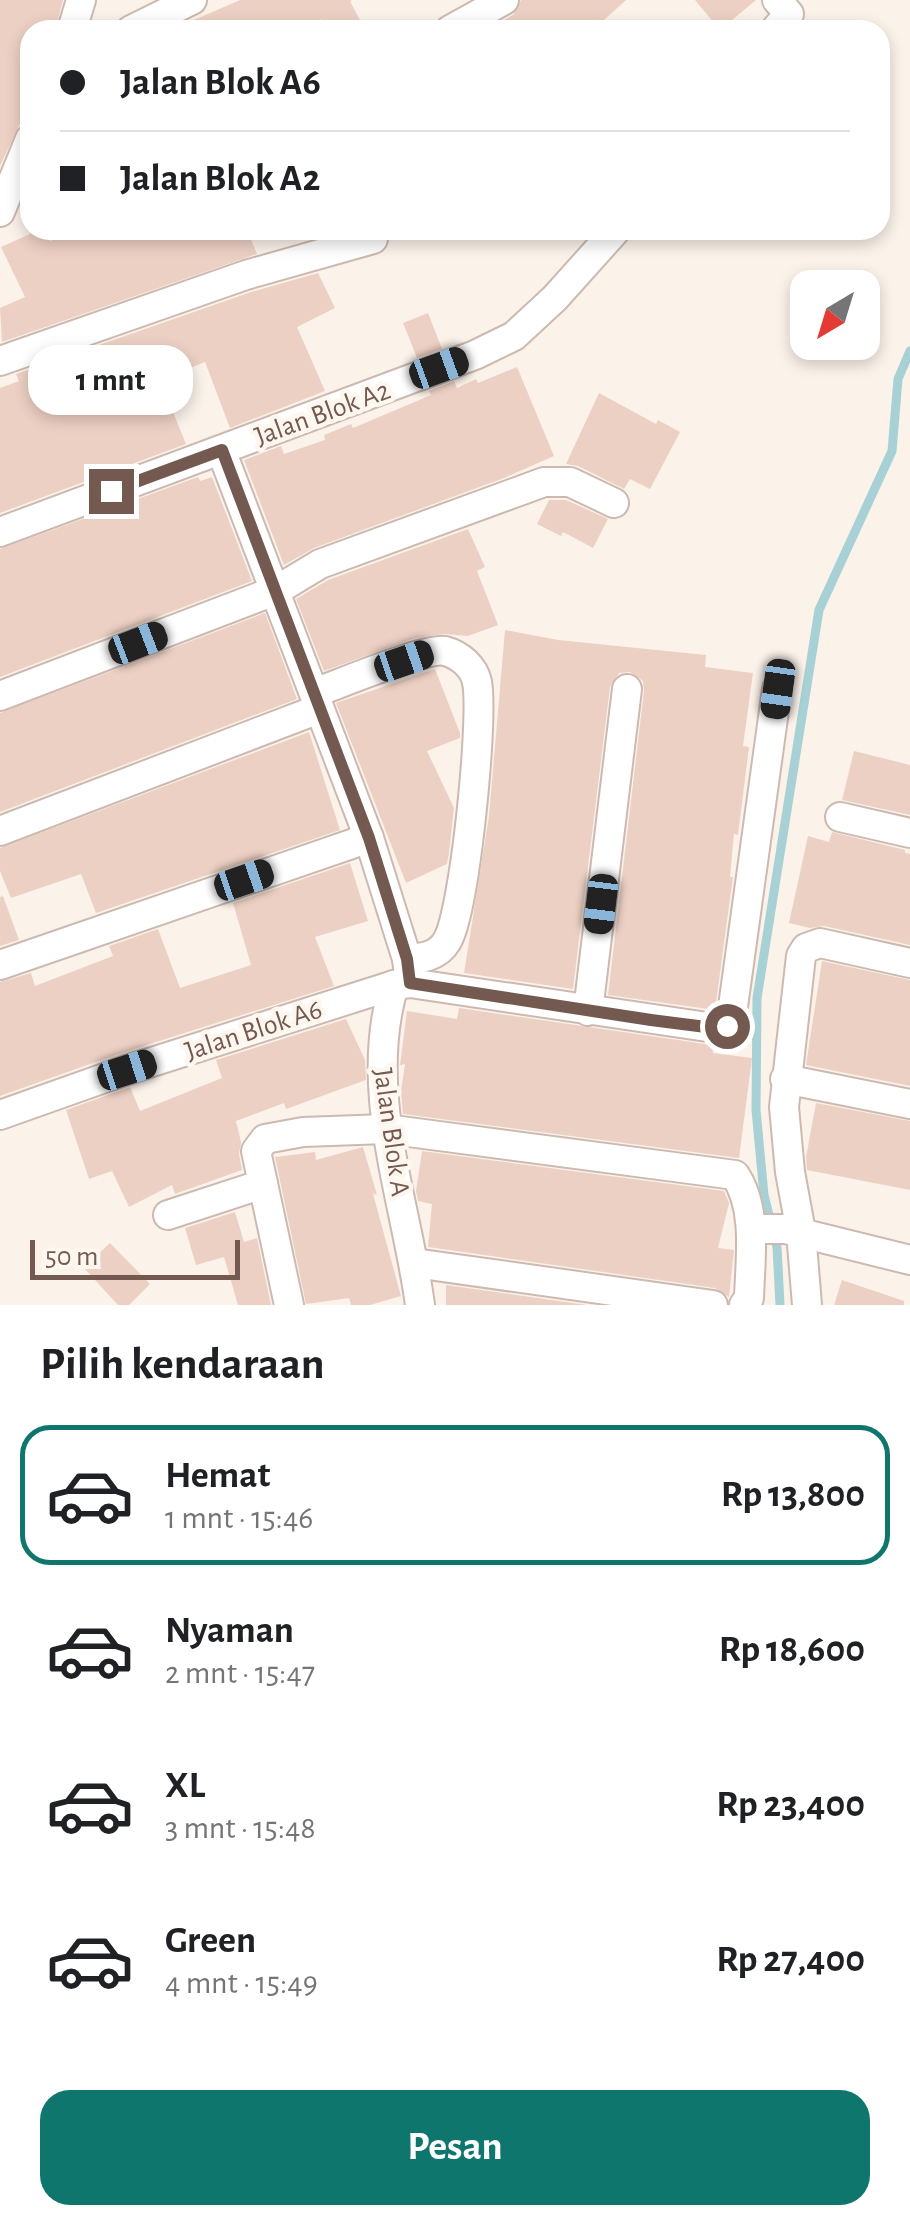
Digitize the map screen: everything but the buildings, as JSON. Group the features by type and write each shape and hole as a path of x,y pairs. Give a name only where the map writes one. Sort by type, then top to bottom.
{"street":[{"path":"151,20 192,0"},
{"path":"468,20 504,0"},
{"path":"777,0 789,14 783,20"},
{"path":"0,215 20,164"},
{"path":"0,361 246,276 369,240"},
{"name":"Jalan Blok A2","path":"0,532 476,355 514,336 607,240"},
{"name":"Jalan Blok A","path":"222,450 369,838 404,976 386,1015 382,1066 386,1129 420,1305"},
{"path":"0,696 277,590 320,564 544,482 570,482 614,503"},
{"path":"0,831 435,651 460,658 474,672 477,684 470,830 454,920 446,943 404,976"},
{"path":"588,1011 627,689"},
{"name":"Jalan Blok A6","path":"0,1115 404,976 588,1011 714,1028 727,1026 732,1021 778,689"},
{"path":"840,817 910,833"},
{"path":"0,965 369,838"},
{"path":"744,1305 774,1230 786,1136 785,1079 801,956 806,948 820,943 910,963"},
{"path":"785,1079 910,1104"},
{"path":"289,1305 256,1151 265,1139 321,1130 386,1129 731,1173 774,1230 807,1305"},
{"path":"168,1214 263,1184"},
{"path":"774,1230 910,1260"},
{"path":"414,1263 713,1305"}],"waterway":[{"path":"780,1305 777,1247 764,1195 756,1110 757,998 819,610 892,451 898,379 910,351"}],"route":[{"path":"111,491 222,450 369,838 407,959 410,983 651,1020 714,1028 727,1026"}]}
